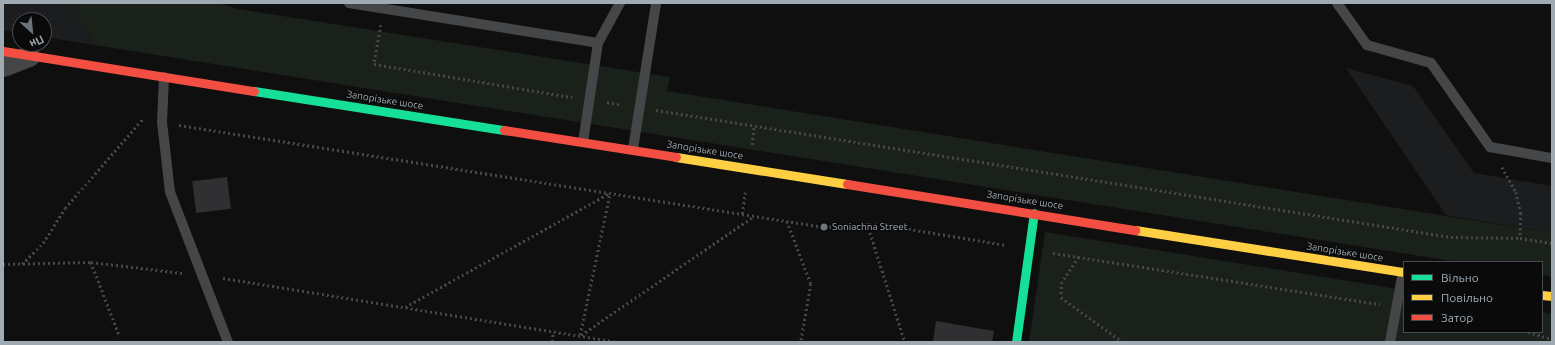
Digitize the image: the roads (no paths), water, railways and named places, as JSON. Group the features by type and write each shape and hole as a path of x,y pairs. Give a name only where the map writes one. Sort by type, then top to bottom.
{"main road":[{"name":"Запорізьке шосе","path":"3,51 633,149 1403,272"},
{"path":"1016,342 1034,213"}],"street":[{"path":"3,66 29,56"}],"lane":[{"path":"349,3 598,43"},
{"path":"583,142 598,43 620,3"},
{"path":"633,149 656,3"},
{"path":"1337,3 1367,45 1431,63 1490,147 1552,158"},
{"path":"164,77 162,122 170,192 228,342"},
{"path":"1390,342 1403,272"}],"place":[{"name":"Soniachna Street","path":"824,227"}]}
